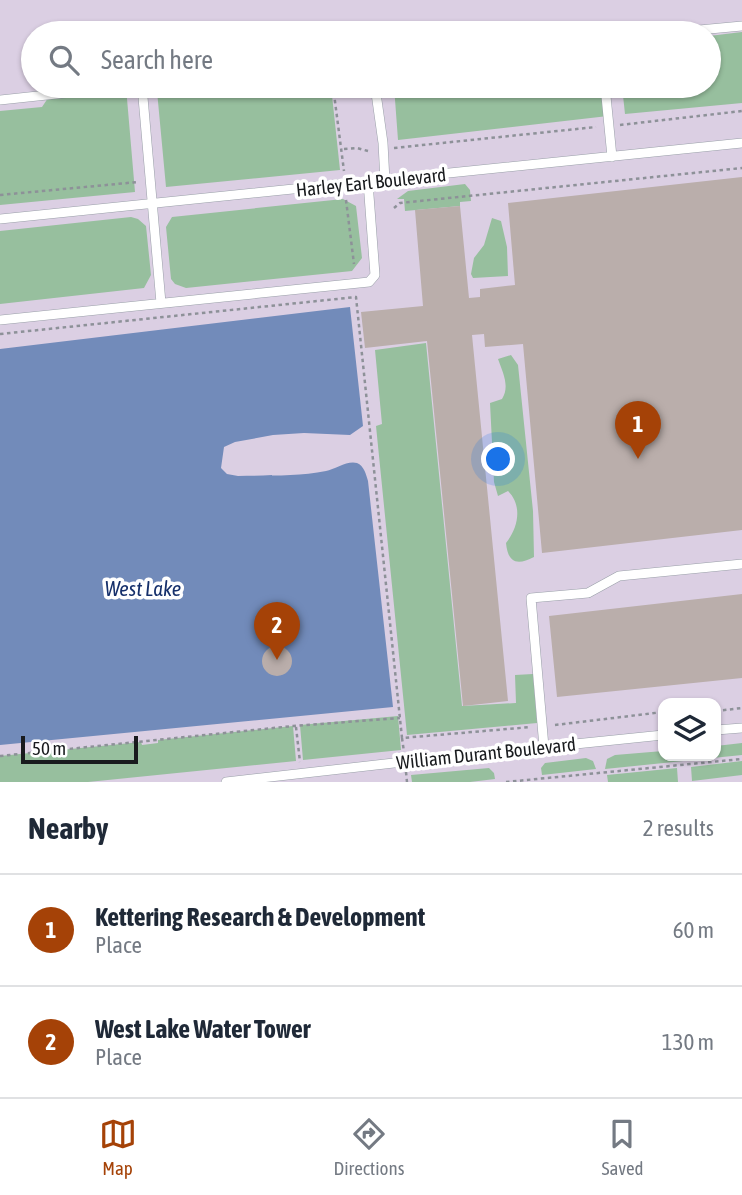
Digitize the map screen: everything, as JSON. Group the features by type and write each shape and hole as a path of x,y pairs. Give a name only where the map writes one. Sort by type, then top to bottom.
{"lane":[{"path":"721,28 742,26"},
{"path":"0,100 21,98"},
{"path":"143,98 161,303"},
{"path":"377,98 385,181"},
{"path":"607,98 612,157"},
{"name":"Harley Earl Boulevard","path":"0,219 742,143"},
{"path":"0,320 369,282 375,275 368,182"},
{"path":"544,747 531,598 588,593 619,576 742,564"},
{"path":"721,730 742,728"},
{"name":"William Durant Boulevard","path":"226,782 287,779 301,774 658,736"}],"path":[{"path":"335,98 344,171"},
{"path":"391,148 742,111"},
{"path":"342,150 368,150"},
{"path":"394,208 400,203 742,168"},
{"path":"0,195 138,182"},
{"path":"346,200 354,264"},
{"path":"348,212 357,211"},
{"path":"0,334 356,297 402,737 542,726 658,713"},
{"path":"721,710 742,708"},
{"path":"0,756 293,726 400,718"},
{"path":"296,727 301,774"},
{"path":"506,782 742,759"}],"shaded area":[{"path":"0,0 742,0 742,782 0,782"}],"green space":[{"path":"742,32 742,103 625,114 623,98 721,98 721,35"},
{"path":"48,98 127,98 135,192 0,205 0,111 42,107"},
{"path":"158,98 332,98 340,170 166,187"},
{"path":"395,98 605,98 608,116 398,140"},
{"path":"465,184 470,190 471,201 460,202 460,206 405,211 404,199 397,199 408,191"},
{"path":"343,199 356,206 362,258 352,271 186,288 175,284 171,279 166,227 172,217"},
{"path":"131,217 146,226 151,275 144,288 0,304 0,231"},
{"path":"492,218 501,221 507,247 508,276 473,278 471,274 474,258 484,245"},
{"path":"426,343 462,706 516,703 515,675 533,674 537,723 407,735 376,426 382,424 375,350"},
{"path":"511,355 518,365 533,511 534,557 518,562 511,559 506,543 516,524 516,503 508,491 498,496 494,482 490,403 502,399 505,389 505,379 498,359"},
{"path":"398,716 401,750 303,760 300,725"},
{"path":"293,726 296,761 88,782 0,782 0,756 141,742 142,745 158,743 158,740"},
{"path":"742,743 742,755 721,757 721,745"},
{"path":"658,751 658,761 683,761 605,769 607,759 615,755"},
{"path":"586,758 593,761 596,769 542,775 541,768 545,763"},
{"path":"742,761 742,775 692,781 691,767"},
{"path":"489,768 495,779 412,782 411,775"},
{"path":"677,768 678,782 608,782 607,775"}],"water":[{"name":"West Lake","path":"350,307 363,426 350,435 304,433 235,442 224,447 221,468 227,474 238,476 315,473 353,462 363,468 368,481 393,707 0,745 0,349"}],"building":[{"path":"742,177 742,530 542,553 523,344 485,347 484,334 472,335 508,701 463,706 427,341 365,348 361,312 423,306 415,210 460,206 469,298 480,297 480,289 515,285 508,203"},
{"path":"742,594 742,678 557,697 549,616"},
{"path":"277,646 288,650 292,661 288,672 277,676 266,672 262,661 266,650"}],"place":[{"name":"Kettering Research & Development","path":"638,459"},
{"name":"West Lake Water Tower","path":"277,660"}]}
